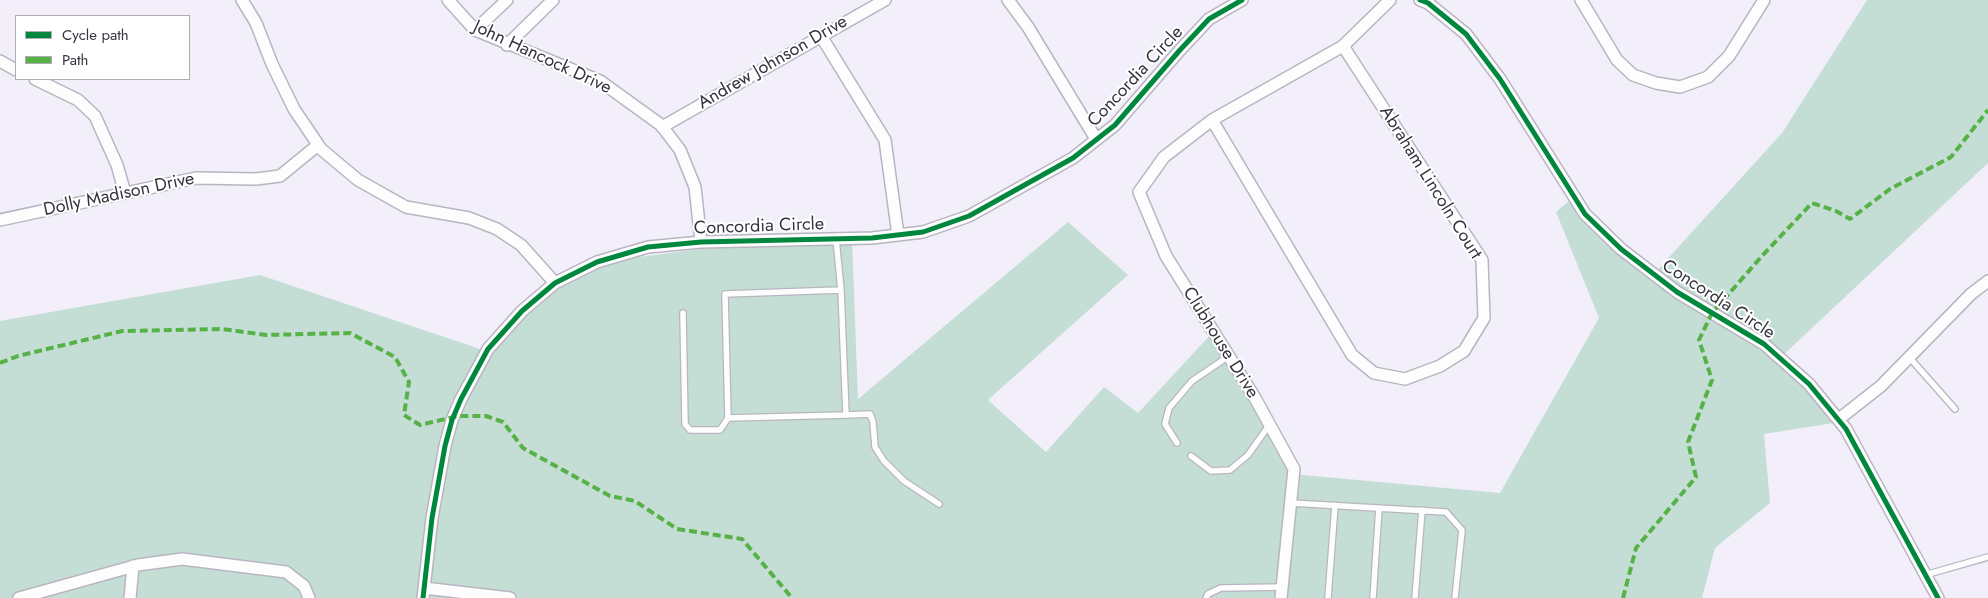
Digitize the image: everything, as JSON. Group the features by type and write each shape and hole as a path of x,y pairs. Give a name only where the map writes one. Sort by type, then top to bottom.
{"street":[{"path":"242,0 256,23 272,64 294,109 318,145 358,180 406,207 469,218 497,229 521,245 555,284"},
{"name":"John Hancock Drive","path":"448,0 475,30 600,81 662,127 680,150 694,187 700,242"},
{"path":"475,30 508,0"},
{"path":"507,44 553,0"},
{"name":"Andrew Johnson Drive","path":"662,127 885,0"},
{"path":"1009,0 1028,27 1096,139"},
{"name":"Concordia Circle","path":"424,593 432,518 445,446 452,420 461,399 488,350 522,311 555,284 596,262 648,247 700,242 872,238 923,232 969,216 1073,158 1115,124 1209,20 1242,0"},
{"path":"1212,120 1343,46 1390,0"},
{"name":"Concordia Circle","path":"1420,0 1428,3 1466,34 1500,79 1585,214 1621,249 1677,292 1764,344 1809,384 1839,419 1938,598"},
{"path":"1581,0 1617,60 1633,75 1656,84 1680,87 1708,77 1729,56 1764,0"},
{"path":"821,36 885,140 898,235"},
{"name":"Abraham Lincoln Court","path":"1212,120 1352,355 1374,373 1405,379 1440,366 1464,351 1484,318 1482,260 1343,46"},
{"path":"0,62 15,70"},
{"path":"37,80 78,100 95,116 117,165 125,193"},
{"name":"Clubhouse Drive","path":"1212,120 1164,157 1139,192 1166,256 1270,424 1294,469 1282,592"},
{"name":"Dolly Madison Drive","path":"0,220 196,178 256,179 280,176 318,145"},
{"path":"1839,419 1881,386 1971,294 1988,281"},
{"path":"19,598 133,566 182,559 286,572 304,586 309,598"},
{"path":"130,598 133,566"},
{"path":"424,593 510,598"}],"lane":[{"path":"836,239 841,290 846,415"},
{"path":"683,313 685,424 690,430 720,430 728,418 725,294 841,290"},
{"path":"1177,444 1165,424 1169,408 1192,380 1229,356"},
{"path":"1909,358 1955,409"},
{"path":"728,418 870,414 873,422 875,448 884,461 904,481 939,504"},
{"path":"1190,456 1211,471 1230,470 1248,455 1270,424"},
{"path":"1291,503 1446,512 1462,530 1455,598"},
{"path":"1328,598 1335,505"},
{"path":"1373,598 1379,508"},
{"path":"1415,598 1422,510"},
{"path":"1925,575 1988,557"},
{"path":"1206,598 1208,594 1222,588 1282,592"}],"green space":[{"path":"1867,0 1988,0 1988,163 1780,358 1840,422 1764,434 1770,503 1715,548 1702,598 0,598 0,321 260,275 483,350 584,264 795,237 852,238 858,399 1068,222 1128,275 988,400 1046,452 1104,387 1138,413 1213,332 1292,474 1500,493 1599,318 1556,212 1570,200 1652,276 1782,133"}],"marked path":[{"path":"1623,598 1636,548 1696,477 1688,442 1712,380 1699,340 1712,313 1812,203 1836,211 1850,219 1890,189 1951,157 1988,110"},
{"path":"0,363 18,356 122,331 222,329 266,335 350,333 395,357 409,382 404,415 420,425 458,416 486,416 503,422 523,448 610,496 635,501 677,529 742,539 792,598"}],"cycle path":[{"path":"423,598 432,518 445,446 452,420 488,349 522,311 555,283 597,262 648,247 701,242 872,238 923,232 969,216 1073,158 1115,125 1209,19 1242,0"},
{"path":"1420,0 1428,3 1466,34 1500,79 1585,214 1621,249 1677,292 1764,344 1809,384 1846,429 1938,598"}]}
